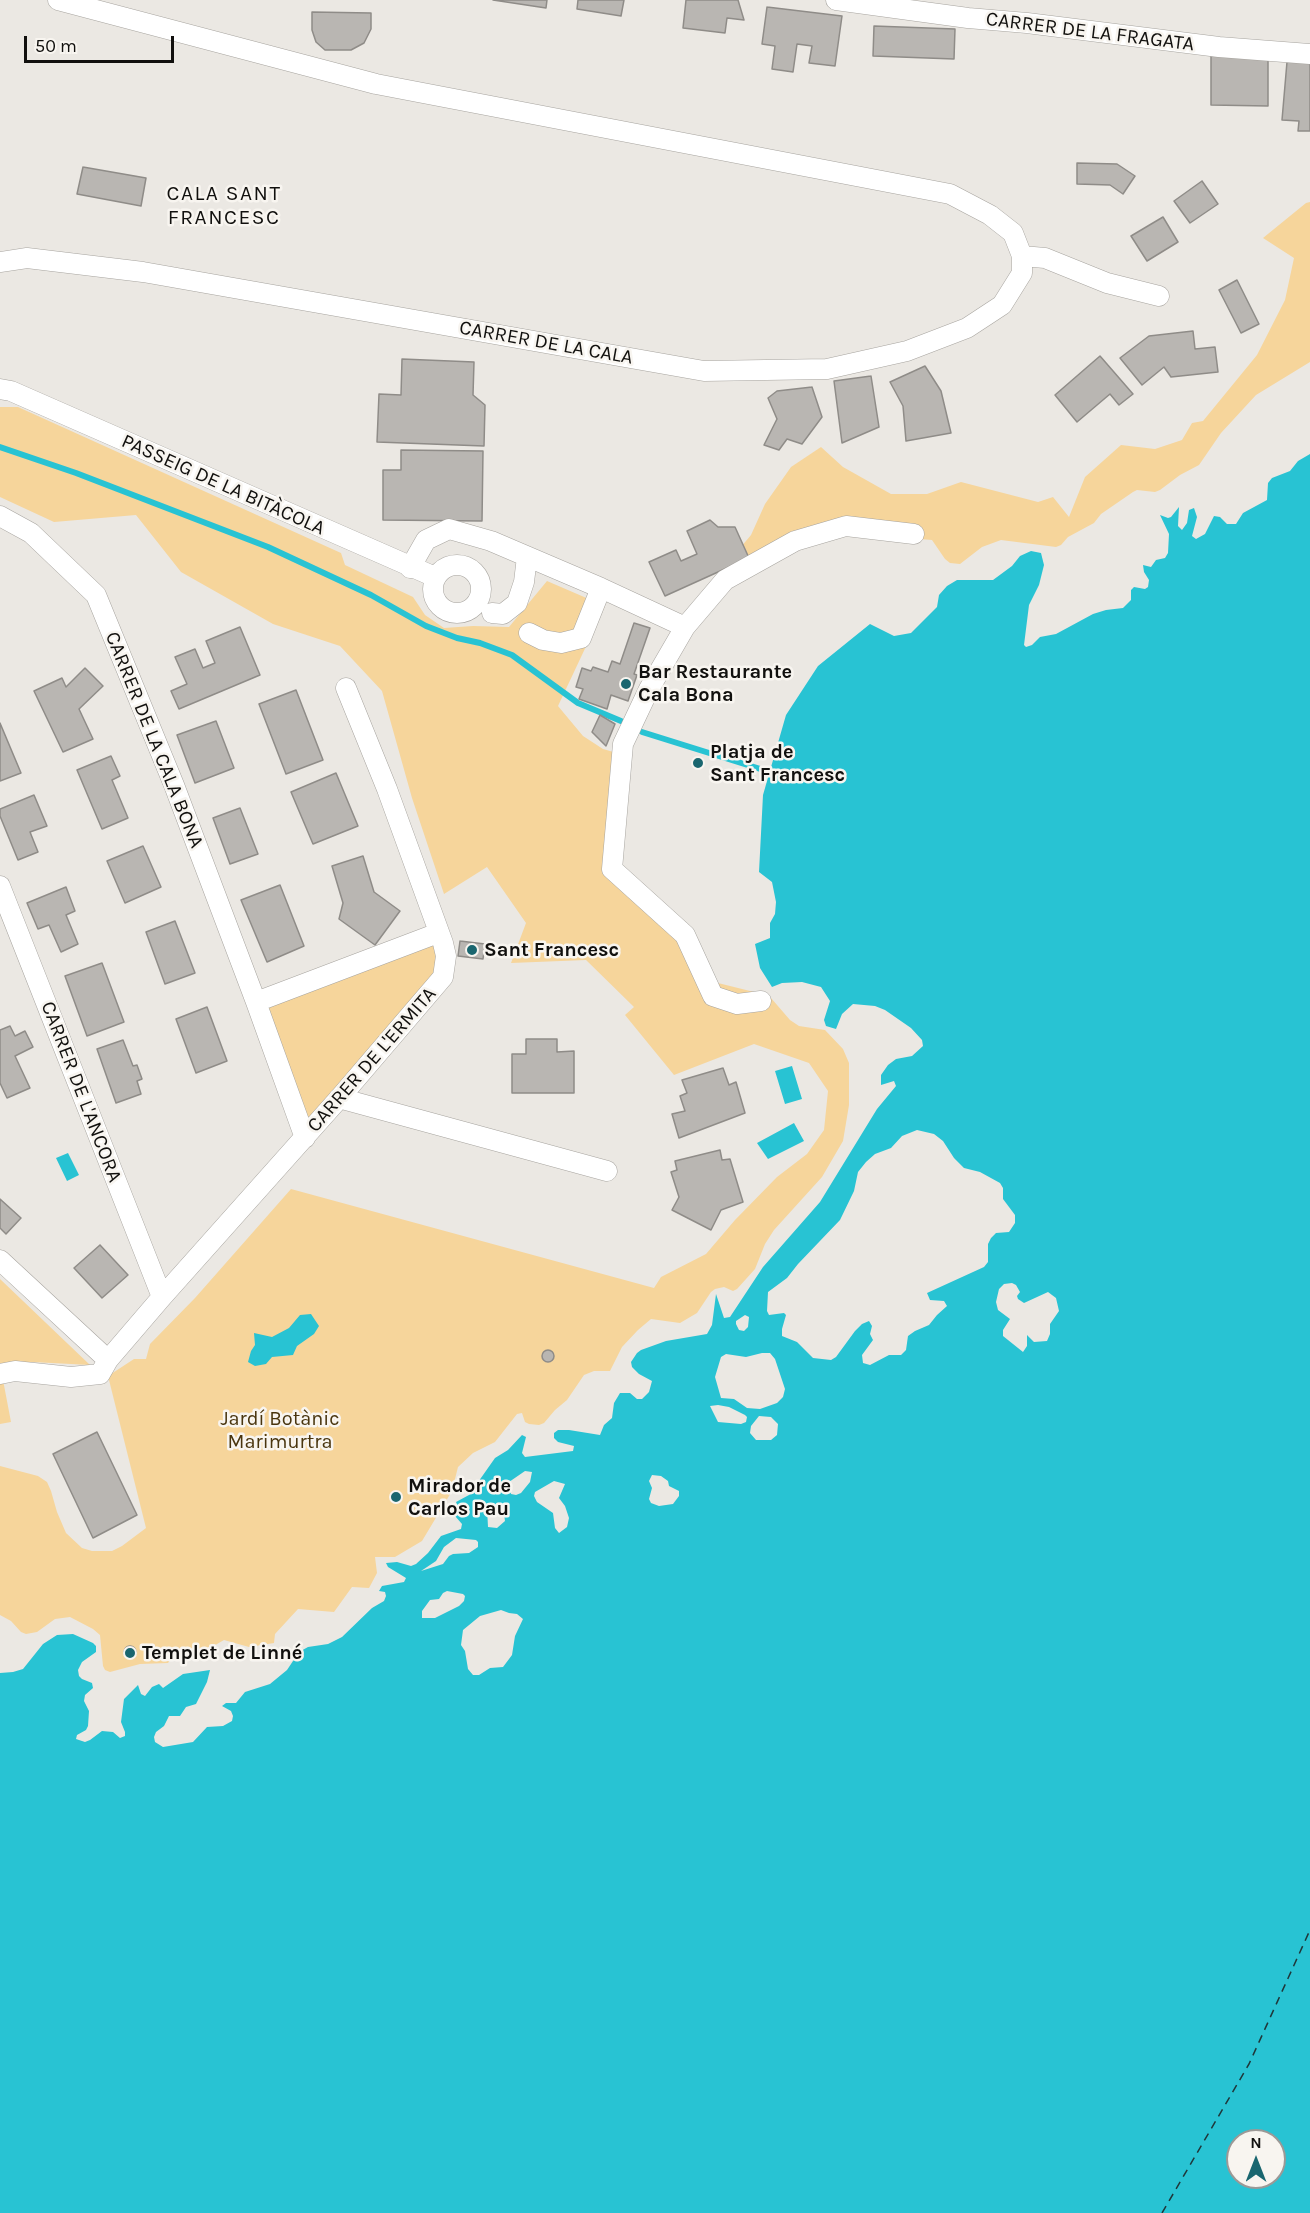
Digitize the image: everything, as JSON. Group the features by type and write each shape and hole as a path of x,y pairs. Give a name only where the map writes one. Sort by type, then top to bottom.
{"street":[{"path":"58,0 376,84 950,194 990,215 1013,233 1022,256 1045,258 1107,283 1159,296"},
{"name":"CARRER DE LA FRAGATA","path":"836,0 1219,47 1310,54"},
{"name":"CARRER DE LA CALA","path":"0,262 27,258 164,276 704,371 826,369 907,351 967,328 1002,305 1022,273 1022,256"},
{"path":"0,277 27,258"},
{"name":"PASSEIG DE LA BITÀCOLA","path":"4,386 435,577"},
{"name":"CARRER DE LA CALA BONA","path":"0,516 31,533 96,595 174,785 305,1138"},
{"path":"760,1001 737,1004 713,996 685,935 612,869 623,744 649,689 685,627 725,580 795,541 846,526 914,534"},
{"path":"410,567 426,540 449,529 491,541 685,627"},
{"path":"492,613 503,614 517,603 524,582 527,556"},
{"path":"528,633 543,640 561,643 581,638 601,588"},
{"name":"CARRER DE L'ERMITA","path":"104,1367 162,1297 305,1138 443,977 446,956 387,789 346,688"},
{"name":"CARRER DE L'ANCORA","path":"0,886 162,1297"},
{"path":"256,1002 438,933"},
{"path":"339,1098 607,1171"},
{"path":"0,1260 104,1367 71,1377 15,1371 0,1374"}],"green space":[{"path":"1310,202 1310,362 1256,395 1221,433 1199,465 1180,475 1160,490 1133,492 1101,514 1094,523 1068,537 1056,547 1001,540 982,547 960,564 950,563 945,559 932,540 844,533 799,547 730,560 751,535 765,504 791,467 821,447 843,467 891,494 927,494 961,482 1038,502 1053,497 1069,517 1085,477 1121,445 1155,449 1182,440 1192,423 1203,421 1257,355 1285,300 1294,258 1263,238"},
{"name":"Jardí Botànic Marimurtra","path":"0,407 18,407 341,553 345,565 413,597 425,615 444,628 509,627 547,581 605,606 558,706 583,736 603,749 624,755 622,870 692,929 718,983 762,994 771,998 790,1020 799,1026 825,1030 843,1049 849,1063 849,1105 843,1141 822,1177 774,1230 765,1244 755,1269 737,1289 733,1291 724,1287 715,1289 697,1313 680,1323 651,1319 622,1347 610,1371 594,1371 584,1375 567,1400 544,1423 529,1424 525,1422 522,1413 517,1414 495,1442 473,1453 458,1467 452,1491 422,1541 395,1557 375,1557 377,1573 369,1588 352,1587 334,1612 298,1609 275,1634 274,1643 249,1647 224,1640 203,1652 170,1660 168,1663 140,1664 110,1672 103,1666 100,1635 70,1617 55,1619 37,1632 26,1634 0,1615 0,1466 38,1476 47,1482 66,1533 82,1548 92,1551 112,1551 146,1528 108,1376 134,1359 146,1359 150,1344 195,1298 291,1189 654,1288 661,1277 706,1254 777,1177 807,1154 824,1130 828,1091 809,1063 754,1044 674,1075 625,1015 634,1007 586,960 511,963 526,923 487,867 444,894 412,798 382,691 340,646 273,624 181,572 136,515 54,522 0,497"},
{"path":"438,933 443,977 305,1138 256,1002"},
{"path":"0,1279 90,1365 33,1362 0,1364"},
{"path":"0,1380 3,1380 11,1422 0,1424"}],"water":[{"path":"1310,454 1310,2213 0,2213 0,1673 23,1669 43,1644 57,1635 73,1634 93,1643 96,1646 96,1652 82,1662 78,1670 79,1676 92,1683 93,1688 85,1695 84,1701 89,1711 88,1726 86,1730 77,1735 76,1739 85,1742 102,1731 113,1732 120,1738 125,1736 121,1722 124,1699 138,1685 141,1694 145,1696 152,1687 159,1684 163,1688 183,1674 210,1670 196,1704 186,1707 180,1716 169,1716 154,1737 155,1742 163,1747 193,1742 207,1727 223,1726 232,1721 231,1711 222,1706 226,1703 236,1703 245,1692 270,1684 287,1670 299,1652 308,1647 328,1644 342,1637 372,1608 384,1601 385,1592 379,1591 382,1586 404,1582 406,1578 388,1567 386,1563 397,1562 411,1566 416,1564 441,1536 461,1529 462,1524 455,1516 458,1507 456,1502 469,1495 495,1458 508,1450 522,1435 526,1437 522,1453 525,1457 573,1451 574,1446 558,1442 554,1438 554,1433 558,1430 569,1430 600,1435 604,1425 612,1418 614,1403 620,1393 630,1393 637,1399 642,1399 649,1392 652,1381 632,1367 631,1362 637,1353 666,1341 707,1334 712,1325 716,1294 724,1318 730,1317 763,1267 820,1202 877,1109 896,1086 894,1081 881,1085 881,1075 888,1065 896,1059 912,1056 923,1046 922,1040 911,1028 885,1010 875,1006 853,1004 842,1014 836,1029 826,1026 824,1020 830,1001 821,987 802,982 782,983 772,987 760,968 755,944 770,938 770,923 775,914 776,902 772,882 759,872 763,795 786,715 818,666 870,624 894,636 911,633 937,607 939,595 947,586 957,580 993,580 1012,566 1020,556 1031,551 1041,553 1044,565 1039,585 1029,605 1024,645 1026,647 1032,645 1040,637 1056,634 1093,614 1123,608 1131,600 1131,590 1134,587 1145,589 1148,587 1149,580 1143,565 1151,567 1156,560 1165,558 1168,553 1169,534 1160,515 1171,517 1179,507 1178,526 1182,530 1187,523 1189,510 1194,508 1197,517 1192,536 1196,539 1205,534 1214,516 1220,517 1227,524 1236,524 1243,513 1267,500 1268,483 1272,478 1290,471 1298,461","holes":["917,1130 934,1134 943,1141 964,1168 980,1172 1000,1183 1003,1188 1003,1199 1015,1215 1015,1223 1009,1232 996,1233 991,1238 988,1244 988,1262 984,1267 927,1293 930,1300 944,1301 947,1306 929,1325 908,1336 906,1350 901,1355 889,1355 870,1365 863,1363 862,1355 873,1340 870,1334 872,1326 869,1321 855,1331 836,1357 831,1360 813,1358 797,1342 782,1336 786,1315 784,1313 769,1315 767,1311 768,1292 787,1278 840,1220 854,1191 858,1172 866,1162 875,1154 891,1148 902,1136","1012,1283 1020,1292 1018,1299 1024,1303 1048,1292 1056,1298 1059,1311 1050,1324 1047,1341 1034,1342 1027,1335 1027,1346 1023,1352 1003,1336 1003,1330 1010,1319 998,1310 996,1302 999,1289 1004,1284","745,1315 749,1317 748,1327 744,1331 739,1330 736,1321","770,1353 775,1359 785,1389 783,1397 777,1403 760,1409 747,1408 734,1399 721,1398 715,1377 721,1357 726,1354 746,1357","710,1406 729,1407 747,1417 746,1422 741,1424 718,1422","759,1416 771,1417 778,1424 777,1435 771,1440 756,1440 750,1433 751,1426","525,1471 532,1472 530,1482 521,1493 511,1494 509,1482","652,1475 661,1476 668,1481 669,1486 679,1491 679,1496 673,1504 659,1506 651,1503 649,1499 652,1488 649,1481","554,1481 565,1484 559,1498 569,1518 567,1527 559,1533 555,1528 553,1513 537,1502 535,1492","487,1508 497,1508 504,1514 505,1521 497,1528 488,1527","456,1538 478,1542 478,1547 469,1553 453,1554 443,1564 421,1571 436,1561 444,1547","447,1591 465,1596 459,1606 435,1618 422,1618 422,1611 430,1600 439,1599","501,1610 517,1614 523,1619 515,1636 512,1655 503,1667 490,1668 479,1675 473,1675 468,1669 465,1651 461,1645 463,1630 480,1616"]},
{"path":"792,1066 802,1099 785,1104 775,1071"},
{"path":"794,1123 804,1141 768,1159 757,1143"},
{"path":"68,1153 79,1175 67,1181 56,1158"},
{"path":"311,1314 319,1326 314,1334 297,1346 293,1355 272,1357 266,1364 255,1366 248,1362 255,1345 254,1333 272,1337 289,1328 300,1315"}],"building":[{"path":"493,0 547,0 546,8"},
{"path":"578,0 624,0 621,16 577,9"},
{"path":"686,0 738,0 744,20 727,18 725,33 683,28"},
{"path":"767,7 842,16 835,66 809,63 812,46 797,44 793,72 772,69 775,46 762,44"},
{"path":"312,12 371,13 371,29 364,43 351,50 325,50 316,42 312,30"},
{"path":"874,26 955,29 954,59 873,56"},
{"path":"1211,56 1268,57 1268,106 1211,105"},
{"path":"1287,62 1310,62 1310,131 1298,131 1299,121 1282,120"},
{"path":"1077,163 1117,164 1135,176 1123,194 1110,185 1077,184"},
{"path":"83,167 146,178 141,206 77,194"},
{"path":"1202,181 1218,204 1190,223 1174,201"},
{"path":"1163,217 1178,242 1147,261 1131,236"},
{"path":"1237,280 1259,324 1241,333 1219,290"},
{"path":"1193,331 1195,349 1215,347 1218,372 1171,377 1164,367 1142,385 1120,358 1149,336"},
{"path":"1100,356 1133,394 1119,405 1110,394 1077,422 1055,395"},
{"path":"402,359 474,362 473,395 485,405 484,446 377,442 379,394 401,395"},
{"path":"925,366 941,391 951,433 906,441 903,406 890,382"},
{"path":"871,376 879,427 842,443 834,381"},
{"path":"812,387 822,417 802,444 787,439 779,450 764,445 777,419 768,398 777,391"},
{"path":"401,450 483,451 482,521 383,520 383,470 401,470"},
{"path":"710,520 718,527 735,527 749,558 665,596 649,562 676,550 681,561 697,554 687,531"},
{"path":"634,623 650,628 634,674 637,675 628,701 611,695 607,709 579,699 583,689 576,687 582,668 591,671 593,667 608,672 612,661 620,664"},
{"path":"240,627 260,675 179,709 171,691 187,684 175,657 195,649 203,668 215,663 206,641"},
{"path":"85,668 103,686 79,709 93,739 63,752 34,691 62,678 66,687"},
{"path":"296,690 323,760 286,774 259,704"},
{"path":"600,715 615,724 606,746 592,732"},
{"path":"216,721 234,768 195,783 177,735"},
{"path":"0,723 21,773 0,781"},
{"path":"111,756 120,776 112,780 128,818 102,829 77,770"},
{"path":"336,773 358,826 313,844 291,792"},
{"path":"34,795 47,826 30,832 38,852 18,860 0,816 0,809"},
{"path":"240,808 258,854 230,864 213,818"},
{"path":"143,846 161,887 125,903 107,861"},
{"path":"363,856 374,892 400,911 375,945 339,919 343,903 332,866"},
{"path":"280,885 304,946 267,962 241,900"},
{"path":"66,887 75,911 66,915 78,944 61,952 49,925 38,929 27,903"},
{"path":"175,921 195,973 165,984 146,932"},
{"name":"Sant Francesc","path":"460,941 485,944 483,959 458,956"},
{"path":"102,963 124,1022 87,1036 65,976"},
{"path":"207,1007 227,1061 196,1073 176,1019"},
{"path":"10,1026 15,1036 25,1031 33,1047 15,1056 30,1088 7,1098 0,1083 0,1030"},
{"path":"526,1039 557,1039 557,1052 574,1051 574,1093 512,1093 512,1054 526,1054"},
{"path":"123,1040 133,1066 137,1065 142,1079 137,1081 141,1094 116,1103 97,1049"},
{"path":"723,1068 729,1085 736,1082 745,1113 679,1138 672,1114 685,1111 680,1096 687,1093 682,1080"},
{"path":"720,1150 722,1160 730,1159 743,1202 721,1210 711,1230 672,1210 679,1197 671,1172 677,1170 675,1161"},
{"path":"0,1199 21,1218 6,1234 0,1228"},
{"path":"100,1245 128,1275 102,1298 74,1268"},
{"path":"550,1350 553,1351 553,1361 546,1362 543,1361 542,1354 543,1351"},
{"path":"97,1432 137,1515 93,1538 53,1454"},
{"name":"Templet de Linné","path":"132,1646 136,1652 132,1658 128,1658 124,1650"}],"waterway":[{"path":"0,447 76,473 268,547 371,595 426,626 512,655 578,703 621,721"},
{"path":"642,732 770,772"}],"ferry route":[{"path":"1162,2213 1249,2064 1310,1930"}],"place":[{"name":"Bar Restaurante Cala Bona","path":"626,684"},
{"name":"Platja de Sant Francesc","path":"698,763"},
{"name":"Sant Francesc","path":"472,950"},
{"name":"Mirador de Carlos Pau","path":"396,1497"},
{"name":"Templet de Linné","path":"130,1653"}],"district":[{"name":"CALA SANT FRANCESC","path":"224,206"}]}
